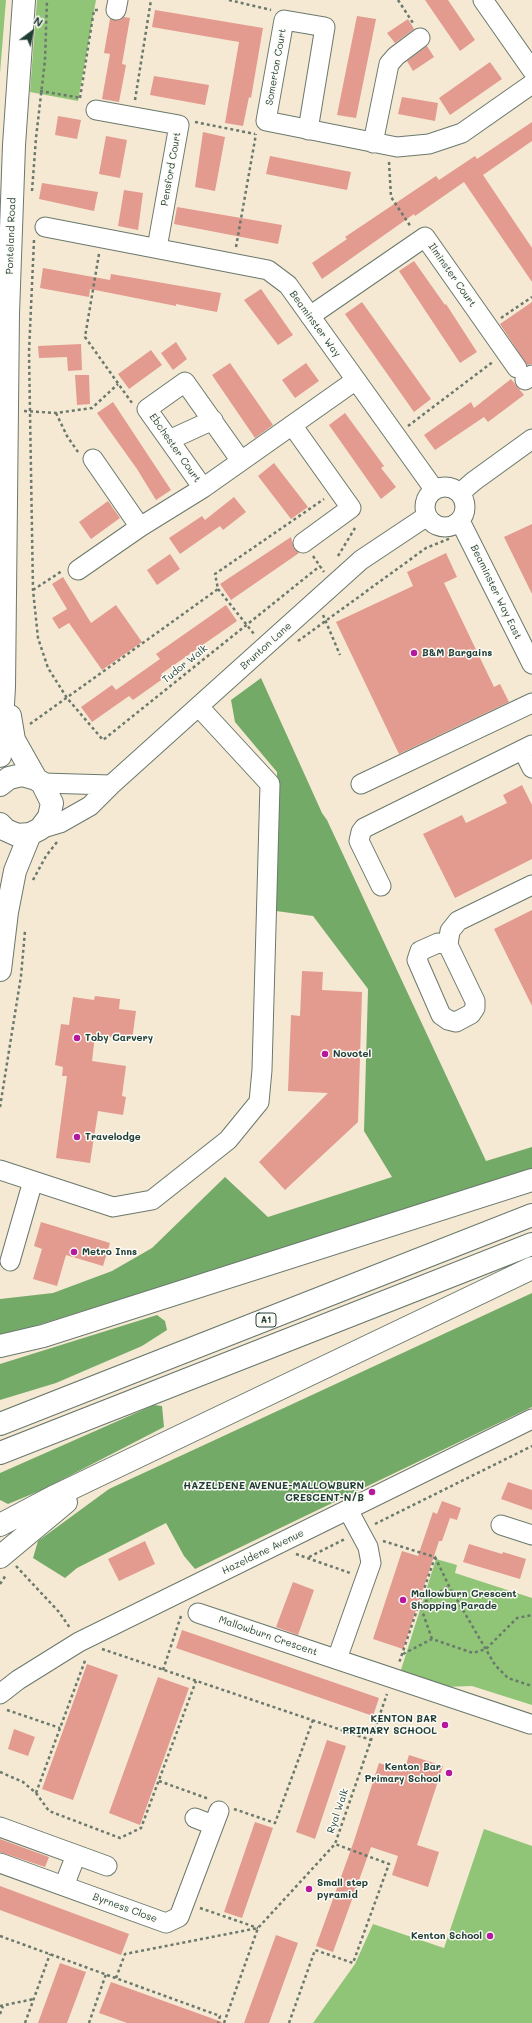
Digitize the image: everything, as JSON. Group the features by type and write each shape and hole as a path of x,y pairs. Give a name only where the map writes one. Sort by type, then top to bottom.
{"main road":[{"name":"Ponteland Road","path":"0,756 4,687 4,475 8,313 18,88 24,0"},
{"name":"Ponteland Road","path":"4,687 14,740 52,803 49,817 35,831"},
{"path":"0,785 9,778 22,775 39,781"},
{"path":"0,824 6,830 18,835 35,831"},
{"path":"0,970 7,912 15,871 35,831"},
{"path":"0,1346 43,1336 532,1180"},
{"name":"A1","path":"0,1424 532,1215"},
{"path":"0,1453 532,1244"},
{"path":"0,1525 53,1497 102,1475 532,1268"},
{"path":"3,1554 50,1514 102,1475"}],"street":[{"path":"483,0 532,70"},
{"name":"Somerton Court","path":"261,128 284,20 326,27 308,130"},
{"path":"380,144 386,73 396,56 420,38"},
{"path":"261,128 308,130 397,147 429,144 462,133 532,84"},
{"name":"Pensford Court","path":"96,110 179,125 158,248"},
{"name":"Beaminster Way","path":"39,232 102,238 268,270 288,285 434,490"},
{"name":"Ilminster Court","path":"310,316 425,237 505,352 525,374"},
{"name":"Ebchester Court","path":"78,570 140,528 204,488 356,380"},
{"name":"Ebchester Court","path":"204,488 147,409 185,382 241,461"},
{"path":"169,440 213,420"},
{"path":"292,425 351,508 303,543"},
{"path":"460,492 474,480 532,439"},
{"path":"93,459 140,528"},
{"path":"448,486 460,492 465,504 465,510 460,521 448,527 442,527 436,525 427,516 425,504 429,493 434,490 448,486"},
{"name":"Brunton Lane","path":"35,831 60,823 90,806 111,785 361,560 427,516"},
{"name":"Beaminster Way East","path":"460,521 532,664"},
{"path":"361,784 532,703"},
{"path":"0,1170 113,1207 152,1200 228,1140 259,1102 262,1070 270,784 200,706"},
{"path":"381,886 359,841 361,832 364,828 527,748 532,768"},
{"path":"39,781 111,785"},
{"path":"448,945 450,931 458,921 532,885"},
{"path":"10,1261 33,1181"},
{"name":"Hazeldene Avenue","path":"5,1702 18,1680 82,1652 348,1510 532,1419"},
{"path":"337,1659 371,1563 368,1547 348,1510"},
{"path":"501,1525 532,1535"},
{"name":"Mallowburn Crescent","path":"198,1612 530,1724"},
{"path":"195,1818 219,1811"},
{"name":"Byrness Close","path":"0,1862 166,1923 179,1917 219,1811"},
{"path":"0,1827 107,1866"},
{"path":"64,1886 76,1855"}],"path":[{"path":"32,198 45,60 47,0"},
{"path":"132,116 151,0"},
{"path":"229,0 278,12"},
{"path":"398,0 422,36 420,38"},
{"path":"80,98 94,10 117,5"},
{"path":"18,88 90,100 96,110"},
{"path":"179,125 187,120 261,128 233,263"},
{"path":"380,144 391,197 420,240"},
{"path":"39,232 29,352 33,590 38,638 48,668 67,698"},
{"path":"102,238 85,337 134,406 147,409"},
{"path":"488,327 532,297"},
{"path":"395,435 505,352"},
{"path":"30,411 56,413 92,408 118,384"},
{"path":"56,413 67,436 80,454 93,459"},
{"path":"265,647 218,589 215,574 338,490"},
{"path":"338,557 359,519 351,508"},
{"path":"33,590 72,564 78,570"},
{"name":"Tudor Walk","path":"67,698 103,740 320,566"},
{"path":"28,725 218,589"},
{"path":"314,602 325,618 340,655"},
{"path":"308,1558 532,1446"},
{"path":"381,1540 435,1557 449,1586 495,1665 508,1678 532,1686"},
{"name":"Hazeldene Avenue","path":"292,1553 365,1578"},
{"path":"3,1554 13,1562 59,1612 82,1652 60,1728 36,1793"},
{"name":"Ryal Walk","path":"224,2023 258,1928 335,1844 386,1698 387,1676 403,1654 435,1557"},
{"path":"432,1640 420,1606 449,1586"},
{"path":"163,1670 184,1608 198,1612"},
{"path":"403,1654 432,1640 473,1653 486,1649 518,1618 532,1615"},
{"path":"107,1645 100,1648 371,1740"},
{"path":"0,1772 23,1782 36,1793 48,1811 120,1838 141,1828 196,1681"},
{"path":"5,1702 60,1728"},
{"path":"159,1781 219,1811 275,1823 313,1720"},
{"path":"289,2023 315,1950 353,1963 389,1864 335,1844"},
{"path":"185,1902 258,1928"},
{"path":"116,1978 125,1954 258,1928"},
{"path":"0,1936 220,2016 218,2023"},
{"path":"25,2023 50,1954"},
{"path":"89,2023 106,1974"},
{"path":"0,2014 2,2005 34,1999"}],"green space":[{"path":"0,0 6,0 0,73"},
{"path":"37,0 96,0 78,101 30,92"},
{"path":"261,678 322,813 327,820 486,1161 532,1147 532,1170 0,1337 0,1299 53,1293 112,1271 152,1248 225,1177 268,1217 392,1177 364,1131 368,989 313,916 276,911 277,772 235,722 231,700"},
{"path":"532,1293 532,1407 195,1569 184,1556 166,1523 77,1568 65,1578 33,1558 38,1541 109,1489"},
{"path":"157,1315 165,1321 167,1330 142,1346 56,1383 0,1400 0,1364"},
{"path":"154,1405 162,1406 164,1427 42,1490 8,1504 0,1500 0,1473"},
{"path":"436,1559 457,1565 455,1573 532,1598 532,1705 472,1686 444,1687 400,1673"},
{"name":"Kenton School","path":"484,1829 532,1846 532,2023 313,2023 355,1964 373,1924 444,1948"}],"building":[{"path":"425,0 448,0 475,40 460,51"},
{"path":"155,10 263,28 251,98 249,97 243,126 225,123 239,42 152,27"},
{"path":"357,16 376,19 356,118 337,115"},
{"path":"124,17 130,18 122,64 126,65 119,102 102,99 110,54 104,53 110,19 119,20"},
{"path":"408,19 414,29 395,43 387,33"},
{"path":"427,46 434,57 413,71 407,61"},
{"path":"490,62 502,79 450,115 439,98"},
{"path":"154,76 209,85 205,105 150,95"},
{"path":"402,97 438,103 435,121 398,114"},
{"path":"58,116 81,120 77,139 55,135"},
{"path":"532,122 532,141 483,175 532,248 532,282 464,182 415,216 414,214 322,279 312,263 347,239 345,237 436,176 439,180 475,156 477,159"},
{"path":"203,132 225,137 215,191 195,187"},
{"path":"106,136 127,140 120,178 99,174"},
{"path":"270,156 351,172 347,190 266,174"},
{"path":"42,183 98,192 94,211 39,199"},
{"path":"124,190 143,193 138,230 118,226"},
{"path":"177,207 282,225 278,244 174,224"},
{"path":"414,261 445,305 446,304 477,352 460,363 399,271"},
{"path":"43,268 110,280 111,274 221,293 217,312 176,304 176,306 90,289 89,297 40,288"},
{"path":"261,289 293,335 278,345 244,300"},
{"path":"362,302 431,399 414,412 345,314"},
{"path":"532,302 532,364 527,365 500,324"},
{"path":"176,342 187,359 173,370 161,353"},
{"path":"81,344 82,370 68,371 67,357 39,358 38,346"},
{"path":"151,350 162,365 129,389 118,374"},
{"path":"230,363 273,425 255,438 212,375"},
{"path":"306,363 319,381 295,398 282,380"},
{"path":"75,375 89,375 90,404 77,405"},
{"path":"511,379 524,395 488,422 484,417 435,450 424,435 471,402 474,408"},
{"path":"113,402 171,490 156,500 137,469 97,413"},
{"path":"345,413 384,466 381,468 396,487 381,499 329,425"},
{"path":"274,463 308,507 291,519 258,476"},
{"path":"234,497 246,512 223,530 220,526 180,554 169,538 202,516 205,520"},
{"path":"108,501 120,518 91,539 79,522"},
{"path":"532,524 532,594 504,537"},
{"path":"291,537 294,549 299,553 231,600 220,584"},
{"name":"B&M Bargains","path":"446,553 457,577 444,583 494,687 500,684 509,702 399,754 336,622 413,586 407,572"},
{"path":"170,554 180,569 157,585 147,570"},
{"path":"63,577 91,623 116,605 142,642 102,670 69,623 59,629 52,618 67,609 52,584"},
{"path":"226,605 237,621 161,674 164,678 133,700 129,696 92,722 81,707 112,685 116,690 160,659 156,654"},
{"path":"522,785 532,805 532,859 455,898 423,834 462,815 466,823 507,803 503,795"},
{"path":"532,910 532,1006 494,929"},
{"name":"Novotel","path":"302,971 323,972 322,990 362,992 358,1122 285,1190 259,1162 328,1093 288,1091 291,1015 300,1016"},
{"path":"95,996 120,999 119,1009 136,1011 132,1040 95,1035 92,1061 126,1066 122,1096 126,1097 123,1115 98,1111 90,1163 56,1158 67,1076 62,1076 63,1067 55,1065 61,1024 69,1025 73,997 94,1000"},
{"name":"Metro Inns","path":"41,1222 110,1243 103,1266 66,1255 57,1286 33,1279 42,1249 34,1246"},
{"path":"508,1482 532,1490 532,1510 501,1499"},
{"name":"Mallowburn Crescent Shopping Parade","path":"442,1501 461,1508 457,1520 450,1518 442,1541 439,1541 403,1649 373,1639 402,1551 418,1556 433,1512 437,1514"},
{"path":"145,1541 155,1564 119,1581 108,1559"},
{"path":"469,1544 502,1554 503,1552 526,1559 520,1579 463,1562"},
{"path":"293,1582 314,1590 298,1635 276,1627"},
{"path":"182,1630 379,1698 373,1716 176,1648"},
{"path":"87,1664 118,1675 73,1800 42,1789"},
{"path":"158,1677 189,1688 140,1825 109,1813"},
{"path":"14,1729 35,1737 28,1756 8,1749"},
{"path":"327,1740 346,1746 315,1839 296,1832"},
{"path":"409,1755 443,1766 417,1845 439,1852 428,1887 392,1875 398,1856 371,1847 333,1952 316,1946 354,1841 379,1763 404,1771"},
{"path":"255,1822 273,1828 242,1918 224,1912"},
{"path":"0,1839 49,1857 45,1867 0,1852"},
{"path":"0,1886 129,1934 121,1955 0,1910"},
{"path":"276,1935 298,1943 269,2023 244,2023"},
{"path":"60,1963 86,1972 67,2023 38,2023"},
{"path":"111,1982 222,2022 127,2023 99,2013"}],"place":[{"name":"B&M Bargains","path":"414,653"},
{"name":"Toby Carvery","path":"77,1038"},
{"name":"Novotel","path":"325,1054"},
{"name":"Travelodge","path":"77,1137"},
{"name":"Metro Inns","path":"74,1252"},
{"name":"HAZELDENE AVENUE-MALLOWBURN CRESCENT-N/B","path":"372,1492"},
{"name":"Mallowburn Crescent Shopping Parade","path":"403,1600"},
{"name":"KENTON BAR PRIMARY SCHOOL","path":"445,1725"},
{"name":"Kenton Bar Primary School","path":"449,1773"},
{"name":"Small step pyramid","path":"309,1889"},
{"name":"Kenton School","path":"490,1936"}]}
